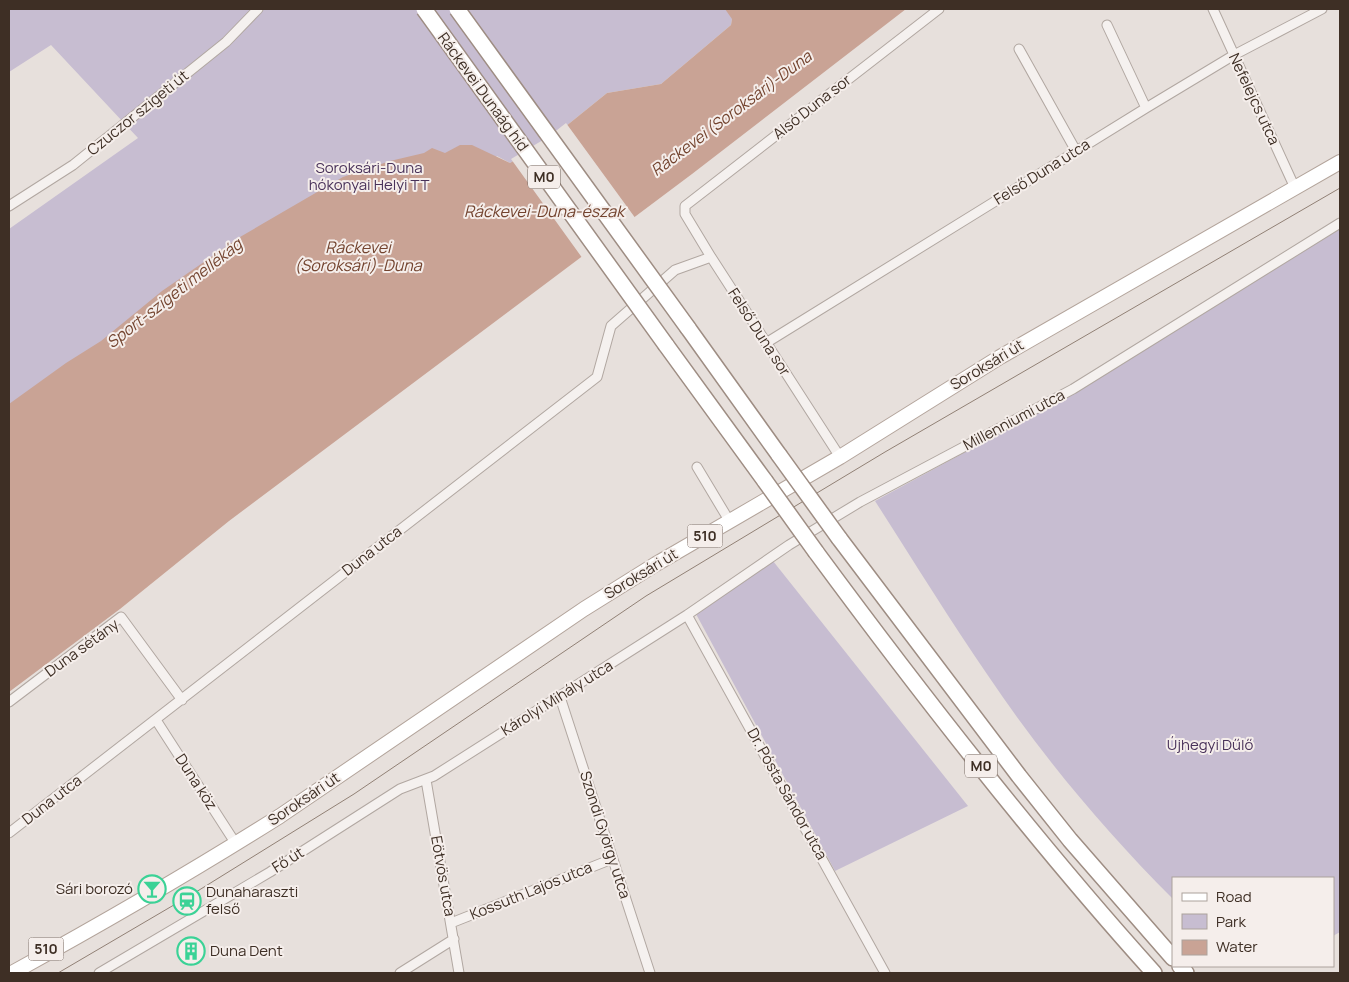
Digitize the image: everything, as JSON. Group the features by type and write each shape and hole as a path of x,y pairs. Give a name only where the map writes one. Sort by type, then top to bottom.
{"highway":[{"name":"Ráckevei Dunaág híd","path":"424,9 871,626 1054,858 1154,973"},
{"name":"Ráckevei Dunaág híd","path":"457,9 914,639 1070,840 1172,957"}],"main road":[{"name":"Soroksári út","path":"84,932 236,844 584,609 656,564 840,457 1000,357 1340,162"},
{"name":"510","path":"9,969 66,939 84,932"},
{"name":"510","path":"12,973 84,932"}],"street":[{"name":"Czuczor szigeti út","path":"9,206 73,165 226,42 258,9"},
{"name":"Alsó Duna sor","path":"685,206 939,9"},
{"name":"Nefelejcs utca","path":"1212,9 1295,188"},
{"name":"Felső Duna utca","path":"766,342 1234,55 1322,9"},
{"path":"1107,25 1146,108"},
{"path":"1019,49 1076,151"},
{"name":"Felső Duna sor","path":"685,206 685,214 711,257 840,457"},
{"name":"Millenniumi utca","path":"687,615 789,545 860,502 1073,389 1340,223"},
{"name":"Duna utca","path":"9,833 597,377 611,326 676,270 711,257"},
{"path":"698,467 730,522"},
{"name":"Károlyi Mihály utca","path":"426,780 687,615"},
{"name":"Dr. Pósta Sándor utca","path":"687,615 885,973"},
{"name":"Duna sétány","path":"9,702 121,617 182,700"},
{"name":"Szondi György utca","path":"560,697 650,973"},
{"name":"Duna köz","path":"156,720 236,844"},
{"name":"Eötvös utca","path":"426,780 459,973"},
{"name":"Fő út","path":"99,973 270,872 400,789 426,780"},
{"name":"Kossuth Lajos utca","path":"451,923 612,859"},
{"path":"400,973 454,939"}],"green space":[{"name":"Soroksári-Duna hókonyai Helyi TT","path":"9,9 751,9 732,19 731,25 661,84 607,93 550,139 510,163 497,156 9,567 9,229 138,138 51,45 9,72"},
{"name":"Újhegyi Dűlő","path":"1340,229 1340,932 1334,935 1334,877 1172,877 1172,898 1123,847 1075,792 1009,706 875,501 1065,398"},
{"path":"773,561 968,806 835,871 696,614"}],"water":[{"name":"Ráckevei-Duna-észak","path":"725,9 906,9 692,174 229,521 120,609 9,692 9,404 66,363 101,341 162,291 240,237 343,177 390,161 424,153 432,148 445,153 460,145 472,145 510,163 550,139 607,93 661,84 731,25 732,19"}],"pier":[{"path":"566,123 636,219 583,259 511,159 548,137"}],"tram line":[{"path":"58,973 196,892 354,794 646,596 885,452 1340,188"}],"place":[{"name":"Sári borozó","path":"152,889"},
{"name":"Dunaharaszti felső","path":"187,901"},
{"name":"Duna Dent","path":"191,951"}],"water label":[{"name":"Ráckevei (Soroksári)-Duna","path":"731,113"},
{"name":"Ráckevei (Soroksári)-Duna","path":"358,256"},
{"name":"Sport-szigeti mellékág","path":"174,293"}]}
